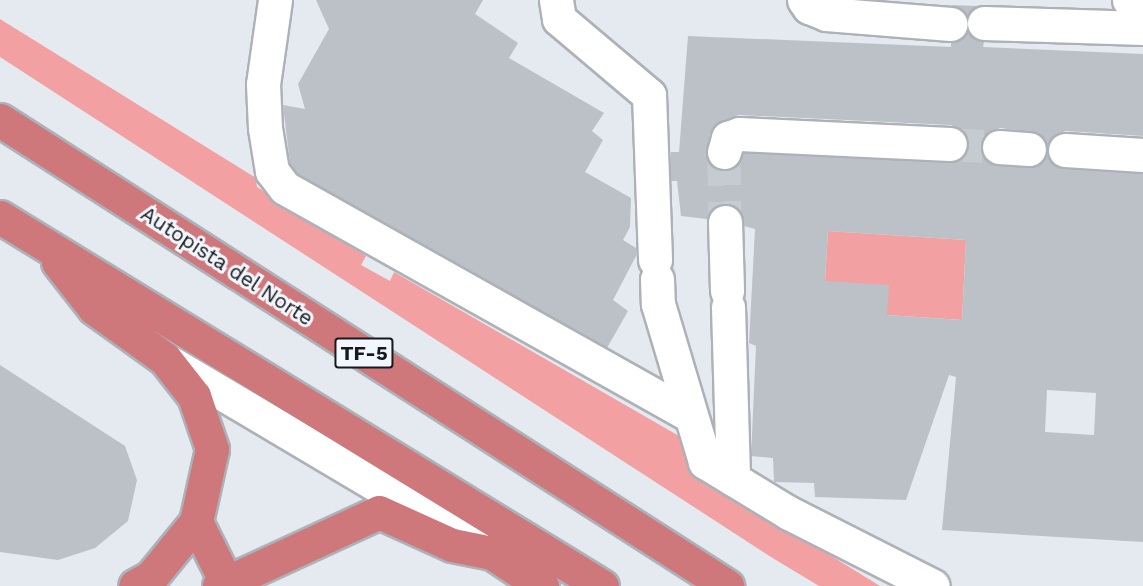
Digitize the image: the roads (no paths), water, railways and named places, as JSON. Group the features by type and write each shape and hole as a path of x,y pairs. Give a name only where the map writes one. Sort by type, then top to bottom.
{"highway":[{"name":"Autopista del Norte","path":"0,120 727,586"},
{"path":"0,217 602,586"},
{"path":"44,244 94,308 165,359 194,396 213,449 196,522 151,577 135,586"},
{"path":"196,522 224,585 274,572 379,512 452,546 492,554 542,586"}],"lane":[{"path":"275,0 263,84 265,128 272,171 285,188 689,415"},
{"path":"556,0 559,19 649,95 658,304 689,415 705,462 789,513 933,586"},
{"path":"804,0 809,7 826,14 951,24"},
{"path":"1129,0 1143,5"},
{"path":"984,24 1143,28"},
{"path":"724,152 728,138 739,134 950,144"},
{"path":"1065,150 1143,155"},
{"path":"725,222 733,479"},
{"path":"165,359 492,554"}],"tunnel":[{"path":"950,144 999,147"},
{"path":"724,152 725,222"}]}
